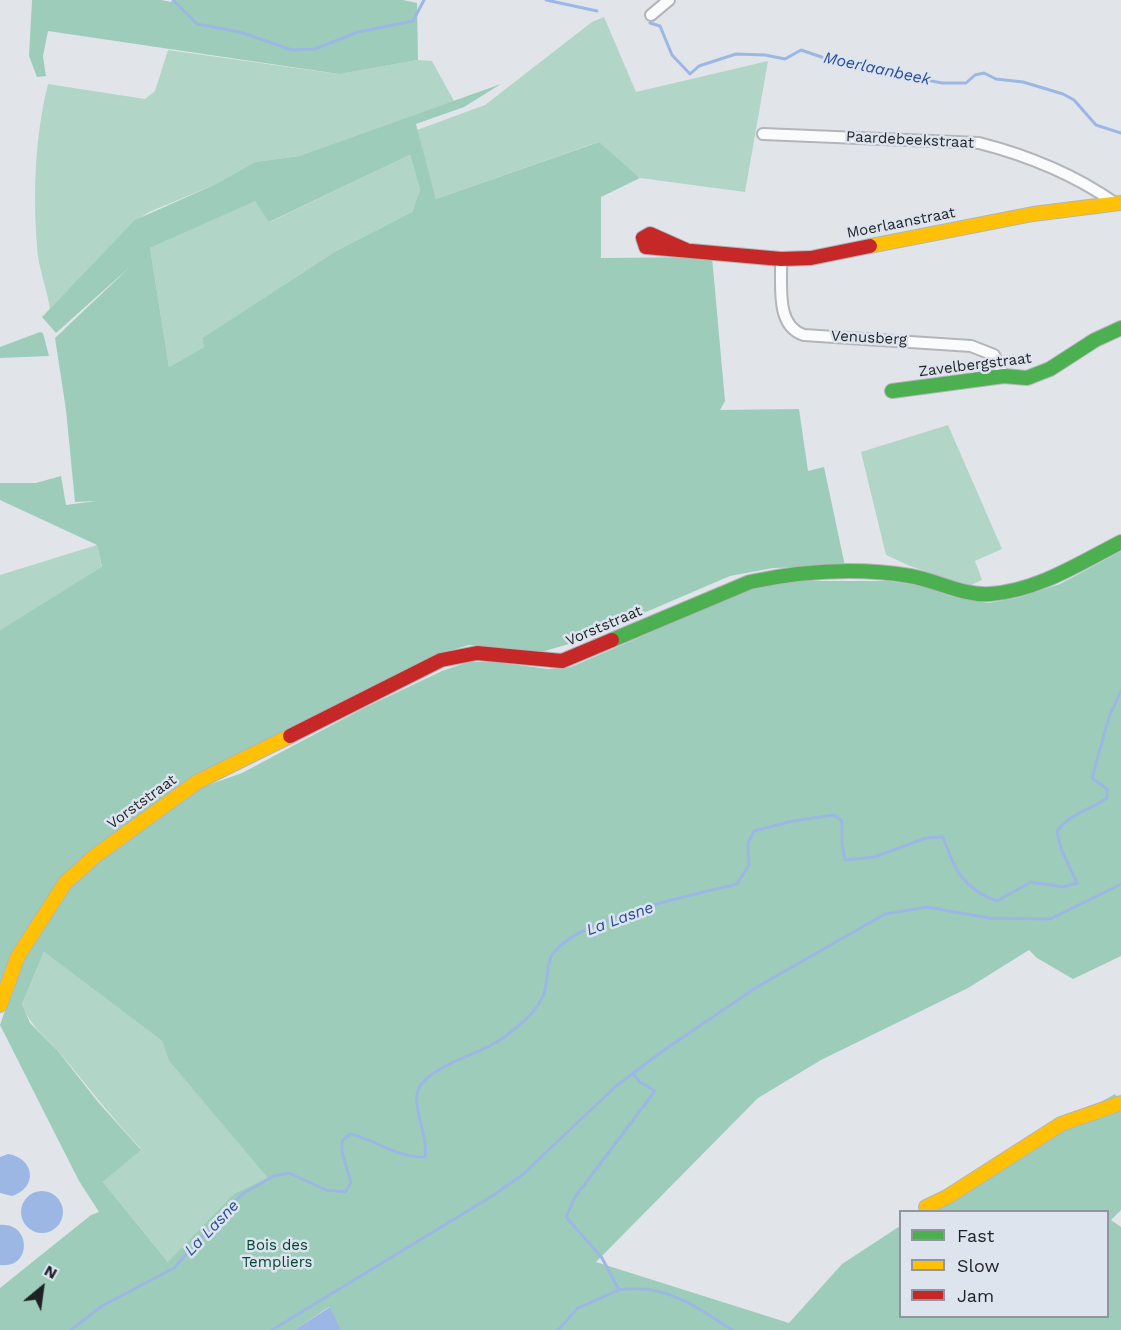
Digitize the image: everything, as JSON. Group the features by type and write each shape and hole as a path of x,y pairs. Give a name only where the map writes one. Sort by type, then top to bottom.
{"street":[{"path":"651,15 669,0"},
{"name":"Paardebeekstraat","path":"763,134 979,143 1002,149 1090,186 1118,203"},
{"name":"Moerlaanstraat","path":"686,250 781,259 811,258 1032,214 1118,203"},
{"name":"Venusberg","path":"781,259 783,309 789,327 795,332 804,335 972,346 994,355 1004,376"},
{"name":"Zavelbergstraat","path":"892,391 1004,376 1010,378 1036,375 1053,369 1092,342 1121,328"},
{"name":"Vorststraat","path":"0,1005 18,957 49,907 65,883 95,856 197,782 441,660 477,653 562,661 750,582 780,575 890,573 912,576 969,593 1005,592 1040,581 1121,542"},
{"path":"926,1207 947,1197 1061,1124 1121,1103"}],"green space":[{"path":"32,0 161,0 171,2 173,0 403,0 417,3 418,60 339,74 48,31 43,56 46,76 37,77 29,56"},
{"path":"604,17 636,92 768,61 745,192 640,178 598,142 436,199 417,130 485,105 592,22"},
{"path":"168,50 338,74 418,60 432,61 454,101 299,156 255,162 214,185 149,212 135,221 50,309 38,254 35,205 40,124 48,84 145,99 155,91"},
{"name":"Bois des Templiers","path":"501,84 464,107 416,124 436,199 599,142 640,178 601,197 601,258 712,257 725,401 720,410 799,409 808,471 824,467 845,566 773,568 730,576 576,642 541,652 469,645 432,656 297,729 167,795 76,867 43,926 67,888 89,867 194,790 242,773 364,708 442,671 468,662 496,662 548,669 571,667 751,589 797,581 889,581 923,586 950,596 988,603 1017,598 1060,584 1121,551 1121,956 1073,979 1037,958 1029,950 968,988 821,1060 758,1098 596,1262 789,1323 842,1264 899,1227 899,1318 1109,1318 1109,1210 924,1210 1037,1137 1115,1094 1121,1102 1121,1210 1111,1220 1121,1227 1121,1330 341,1330 329,1307 294,1330 0,1330 0,1288 91,1215 99,1212 79,1181 0,1025 19,970 0,998 0,630 102,567 97,545 0,500 0,483 36,483 61,476 66,505 96,501 75,502 66,410 55,338 131,266 56,333 42,317 135,220 214,185 255,162 299,156","holes":["410,155 420,190 412,212 336,251 202,338 204,347 169,367 150,248 255,201 269,222","44,952 162,1041 169,1061 268,1178 234,1194 168,1262 103,1182 141,1150 98,1102 58,1051 30,1023 22,1004"]},
{"path":"410,155 420,190 412,212 336,251 202,338 204,347 169,367 150,248 255,200 270,222"},
{"path":"40,332 43,333 49,356 0,358 0,347"},
{"path":"948,425 1002,549 975,561 982,580 969,586 910,566 886,555 861,452"},
{"path":"97,545 102,568 0,630 0,575"},
{"path":"44,952 162,1041 169,1061 270,1179 173,1268 103,1182 141,1149 59,1052 33,1025 22,1004"}],"water":[{"path":"8,1154 24,1161 30,1174 26,1187 12,1196 0,1193 0,1157"},
{"path":"42,1191 57,1197 63,1212 57,1227 42,1233 27,1227 21,1212 27,1197"},
{"path":"0,1225 10,1226 18,1231 24,1246 18,1260 10,1265 0,1265"},
{"path":"330,1307 341,1330 294,1330"}],"waterway":[{"name":"Moerlaanbeek","path":"173,0 197,24 240,32 292,50 315,49 358,32 413,21 424,0"},
{"name":"Moerlaanbeek","path":"546,0 597,11"},
{"name":"Moerlaanbeek","path":"650,23 660,26 672,55 690,74 699,66 736,54 765,55 785,59 801,50 842,64 942,83 966,83 975,75 984,73 996,79 1023,82 1063,94 1074,100 1096,125 1121,133"},
{"name":"La Lasne","path":"71,1330 102,1306 174,1268 229,1206 244,1193 274,1176 289,1173 326,1190 345,1192 351,1183 342,1152 342,1141 350,1134 405,1155 425,1157 417,1101 420,1086 433,1073 501,1039 528,1017 543,996 549,962 554,952 569,939 613,918 667,901 737,884 749,865 748,843 754,831 793,821 834,815 842,821 845,860 874,857 926,838 943,837 951,859 961,876 976,890 997,901 1031,882 1063,887 1077,883 1061,849 1057,831 1074,816 1107,798 1107,789 1092,778 1109,717 1121,691"},
{"path":"272,1330 492,1196 521,1176 615,1087 664,1050 757,987 885,914 927,907 989,918 1050,919 1121,884"},
{"path":"558,1330 578,1308 619,1290 602,1258 566,1217 575,1197 655,1091 640,1082 633,1074"},
{"path":"619,1290 635,1289 665,1293 692,1305 732,1330"}],"traffic: fast":[{"path":"892,391 1004,376 1027,378 1050,369 1095,340 1121,328"},
{"path":"612,640 750,582 770,578 850,571 890,573 920,578 969,593 990,594 1025,588 1041,582 1121,542"}],"traffic: slow":[{"path":"870,246 1033,214 1121,203"},
{"path":"0,1005 18,956 65,883 95,856 197,782 290,736"},
{"path":"926,1207 947,1197 1061,1124 1121,1103"}],"traffic: jam":[{"path":"686,250 650,234 643,238 646,247 781,259 811,258 870,246"},
{"path":"290,736 441,660 477,653 562,661 612,640"}]}
